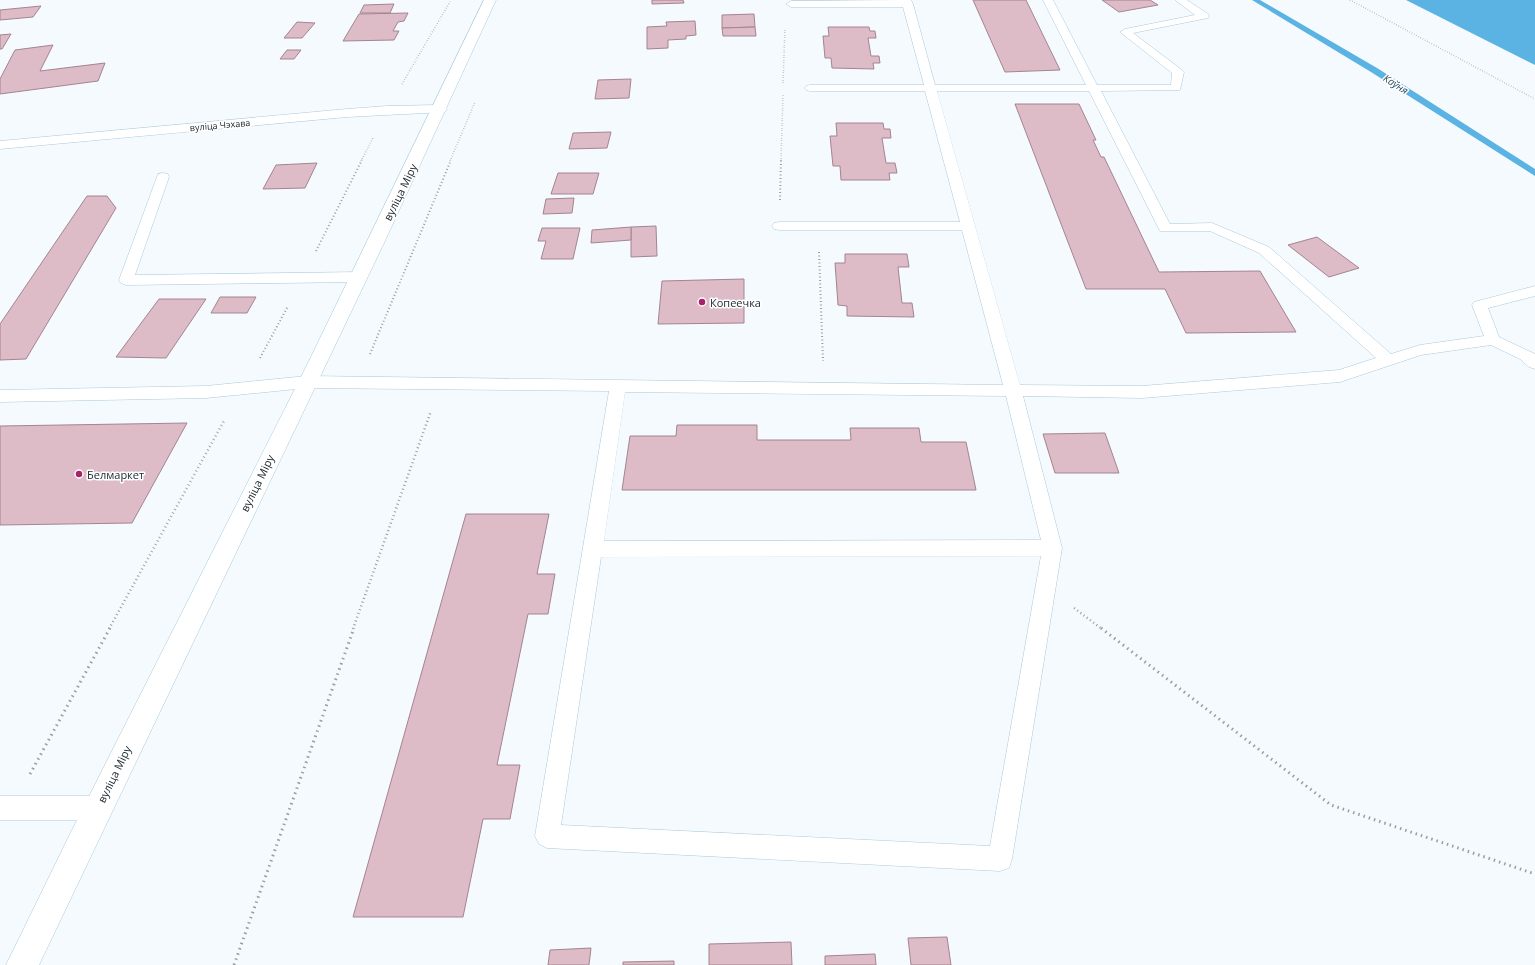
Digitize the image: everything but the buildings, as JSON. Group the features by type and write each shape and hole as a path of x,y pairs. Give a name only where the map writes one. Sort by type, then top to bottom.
{"main road":[{"name":"вуліца Міру","path":"22,965 97,808 359,277 440,109 490,0"},
{"name":"вуліца Чэхава","path":"0,145 387,110 440,109"}],"lane":[{"path":"1048,0 1094,87 1165,228 1212,228 1264,250 1388,360"},
{"path":"810,88 1176,88 1178,72 1125,32 1204,16 1180,0"},
{"path":"618,385 594,549 547,836 1000,859 1052,548 1013,390 907,2 791,4"},
{"path":"163,177 126,280 359,277"},
{"path":"779,226 969,226"},
{"path":"1492,340 1480,305 1535,291"},
{"path":"0,396 206,392 307,382 1142,392 1340,376 1420,350 1492,340 1526,355 1535,363"},
{"path":"594,549 1052,548"},
{"path":"6,808 97,808"}],"path":[{"path":"6,808 227,415 244,388 302,278 387,110 451,0"},
{"path":"1350,0 1535,99"},
{"path":"783,86 785,16 791,4"},
{"path":"779,226 783,94"},
{"path":"358,383 478,97"},
{"path":"819,249 823,361 831,361"},
{"path":"234,965 433,406"},
{"path":"1046,586 1330,805 1535,874"}],"water":[{"path":"1406,0 1535,0 1535,65"}],"waterway":[{"name":"Каўня","path":"1255,0 1374,70 1535,173"}],"place":[{"name":"Копеечка","path":"702,302"},
{"name":"Белмаркет","path":"79,474"}]}
